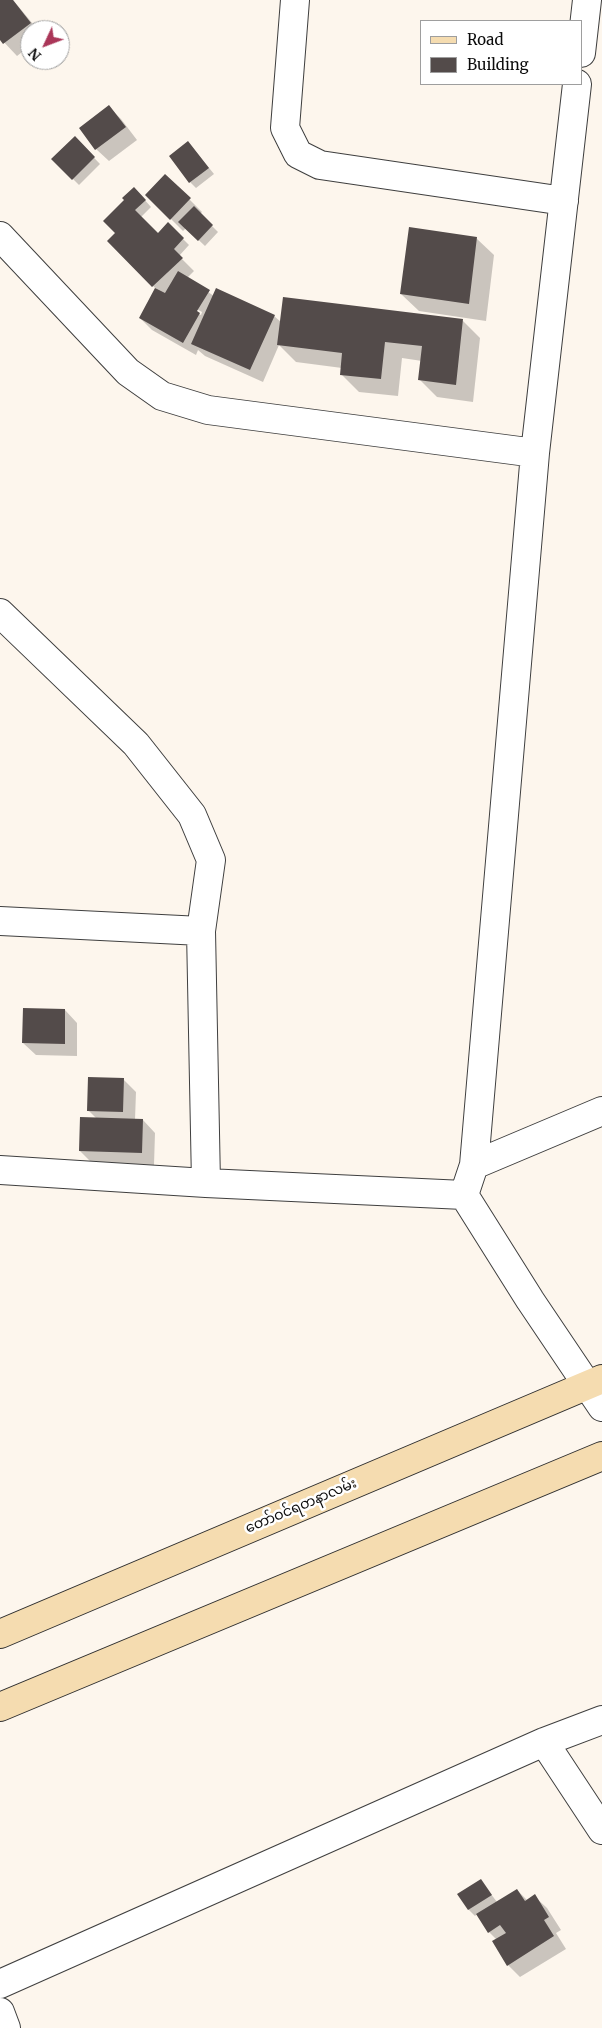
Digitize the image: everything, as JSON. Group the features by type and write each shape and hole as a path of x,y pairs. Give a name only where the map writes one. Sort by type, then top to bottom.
{"main road":[{"name":"တော်ဝင်ရတနာလမ်း","path":"0,1634 594,1382"},
{"path":"0,1707 602,1456"}],"street":[{"path":"295,0 285,128 298,154 320,165 564,201"},
{"path":"582,45 587,0"},
{"path":"464,1196 474,1165 535,452 577,85"},
{"path":"0,236 128,372 162,396 208,410 535,452"},
{"path":"0,613 136,744 192,815 211,860 201,931 206,1183"},
{"path":"0,920 201,931"},
{"path":"474,1165 602,1111"},
{"path":"0,1170 464,1196"},
{"path":"464,1196 594,1382 602,1407"},
{"path":"0,1984 544,1742 602,1720"},
{"path":"544,1742 602,1830"},
{"path":"0,2012 6,2028"}],"building":[{"path":"0,0 13,0 29,20 20,20 20,31 3,44 0,40"},
{"path":"109,105 126,127 95,150 79,128"},
{"path":"75,136 95,157 72,180 51,159"},
{"path":"188,141 209,168 189,183 169,156"},
{"path":"165,174 191,198 170,220 145,195"},
{"path":"134,187 146,200 135,210 158,233 168,222 184,238 174,249 183,258 152,287 107,241 115,233 103,221"},
{"path":"194,206 213,225 198,241 178,222"},
{"path":"409,227 477,237 469,304 400,294"},
{"path":"178,271 210,290 197,311 200,313 183,343 139,318 155,288 165,293"},
{"path":"216,288 275,315 250,370 191,344"},
{"path":"283,297 463,319 456,385 418,380 422,346 385,342 381,379 340,375 342,353 277,345"},
{"path":"23,1008 65,1009 65,1044 22,1043"},
{"path":"88,1077 124,1078 123,1112 87,1111"},
{"path":"80,1117 143,1119 142,1153 79,1151"},
{"path":"481,1879 492,1895 468,1910 457,1894"},
{"path":"517,1889 525,1901 535,1894 549,1917 544,1920 554,1936 507,1966 492,1941 506,1933 500,1925 488,1933 476,1914"}]}
